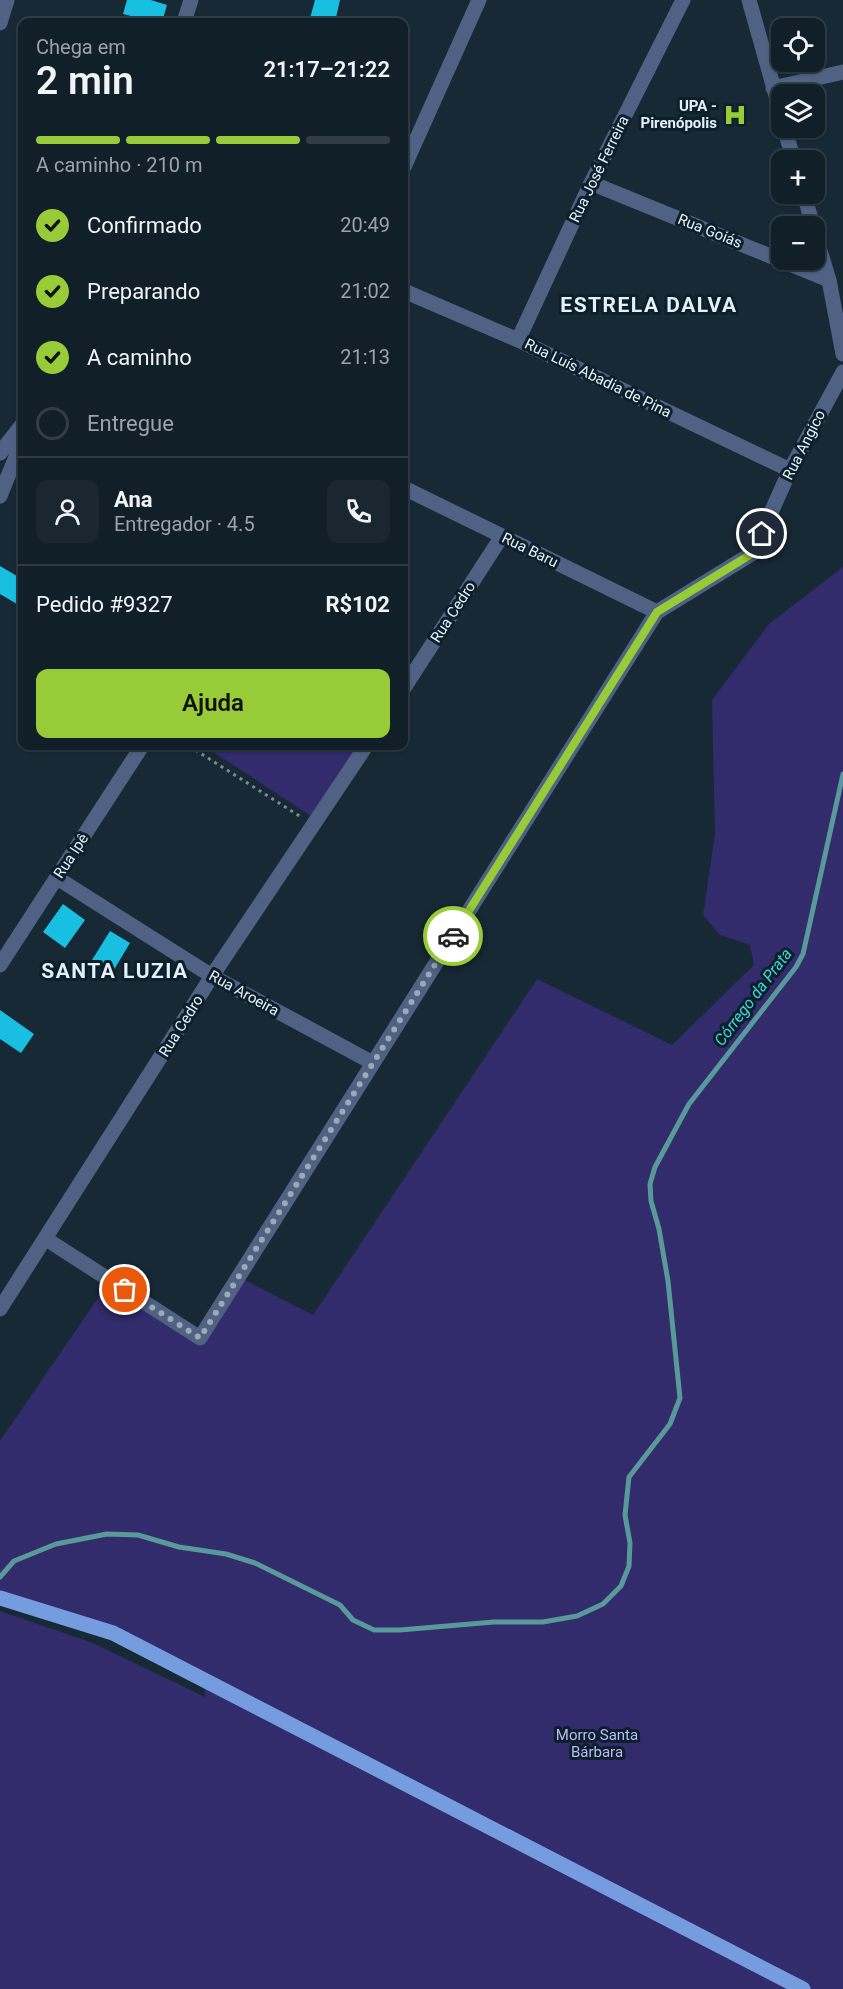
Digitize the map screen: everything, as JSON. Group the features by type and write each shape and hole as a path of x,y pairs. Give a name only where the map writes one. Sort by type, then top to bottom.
{"main road":[{"path":"0,1598 113,1634 802,1989"}],"street":[{"path":"0,23 7,0"},
{"path":"185,18 191,0"},
{"path":"408,158 479,0"},
{"name":"Rua José Ferreira","path":"518,340 591,183 683,0"},
{"path":"749,0 772,84"},
{"path":"790,84 843,72"},
{"name":"Rua Goiás","path":"591,183 829,280"},
{"path":"825,267 843,354"},
{"name":"Rua Luís Abadia de Pina","path":"408,293 518,340 790,471"},
{"name":"Rua Angico","path":"46,1239 200,1338 657,612 753,553 790,471 843,372"},
{"path":"0,453 18,430"},
{"path":"0,495 18,452"},
{"name":"Rua Baru","path":"408,490 657,612"},
{"name":"Rua Cedro","path":"408,682 502,536"},
{"name":"Rua Ipê","path":"0,965 139,750"},
{"name":"Rua Cedro","path":"0,1309 212,976 363,750"},
{"name":"Rua Aroeira","path":"57,878 212,976 373,1063"}],"path":[{"path":"195,750 314,825"}],"green space":[{"name":"Morro Santa Bárbara","path":"843,567 843,1989 0,1989 0,1611 93,1643 205,1697 204,1679 114,1632 0,1596 0,1441 107,1285 203,1343 243,1279 313,1315 537,979 672,1045 754,965 750,945 720,935 703,915 715,834 712,700 769,624"},
{"path":"210,750 356,750 314,818"}],"building":[{"path":"127,0 151,0 167,5 163,18 130,18 131,16 123,14"},
{"path":"315,0 340,0 336,18 310,18"},
{"path":"0,566 18,577 18,605 0,594"},
{"path":"63,904 85,920 65,948 43,932"},
{"path":"110,931 130,943 112,973 92,960"},
{"path":"0,1010 34,1034 21,1053 0,1039"}],"waterway":[{"name":"Córrego da Prata","path":"0,1577 14,1561 56,1544 107,1534 138,1535 179,1547 226,1554 255,1563 340,1605 353,1620 374,1630 494,1622 543,1622 577,1616 603,1604 621,1586 629,1566 630,1543 625,1515 629,1477 670,1424 680,1398 668,1281 659,1229 651,1201 650,1184 655,1167 689,1104 796,967 803,954 843,774"}],"way so far":[{"path":"125,1290 200,1338 453,936"}],"place":[{"name":"UPA - Pirenópolis","path":"735,115"}],"district":[{"name":"ESTRELA DALVA","path":"649,305"},
{"name":"SANTA LUZIA","path":"115,971"}],"route":[{"path":"453,936 657,612 753,553 762,534"}]}
